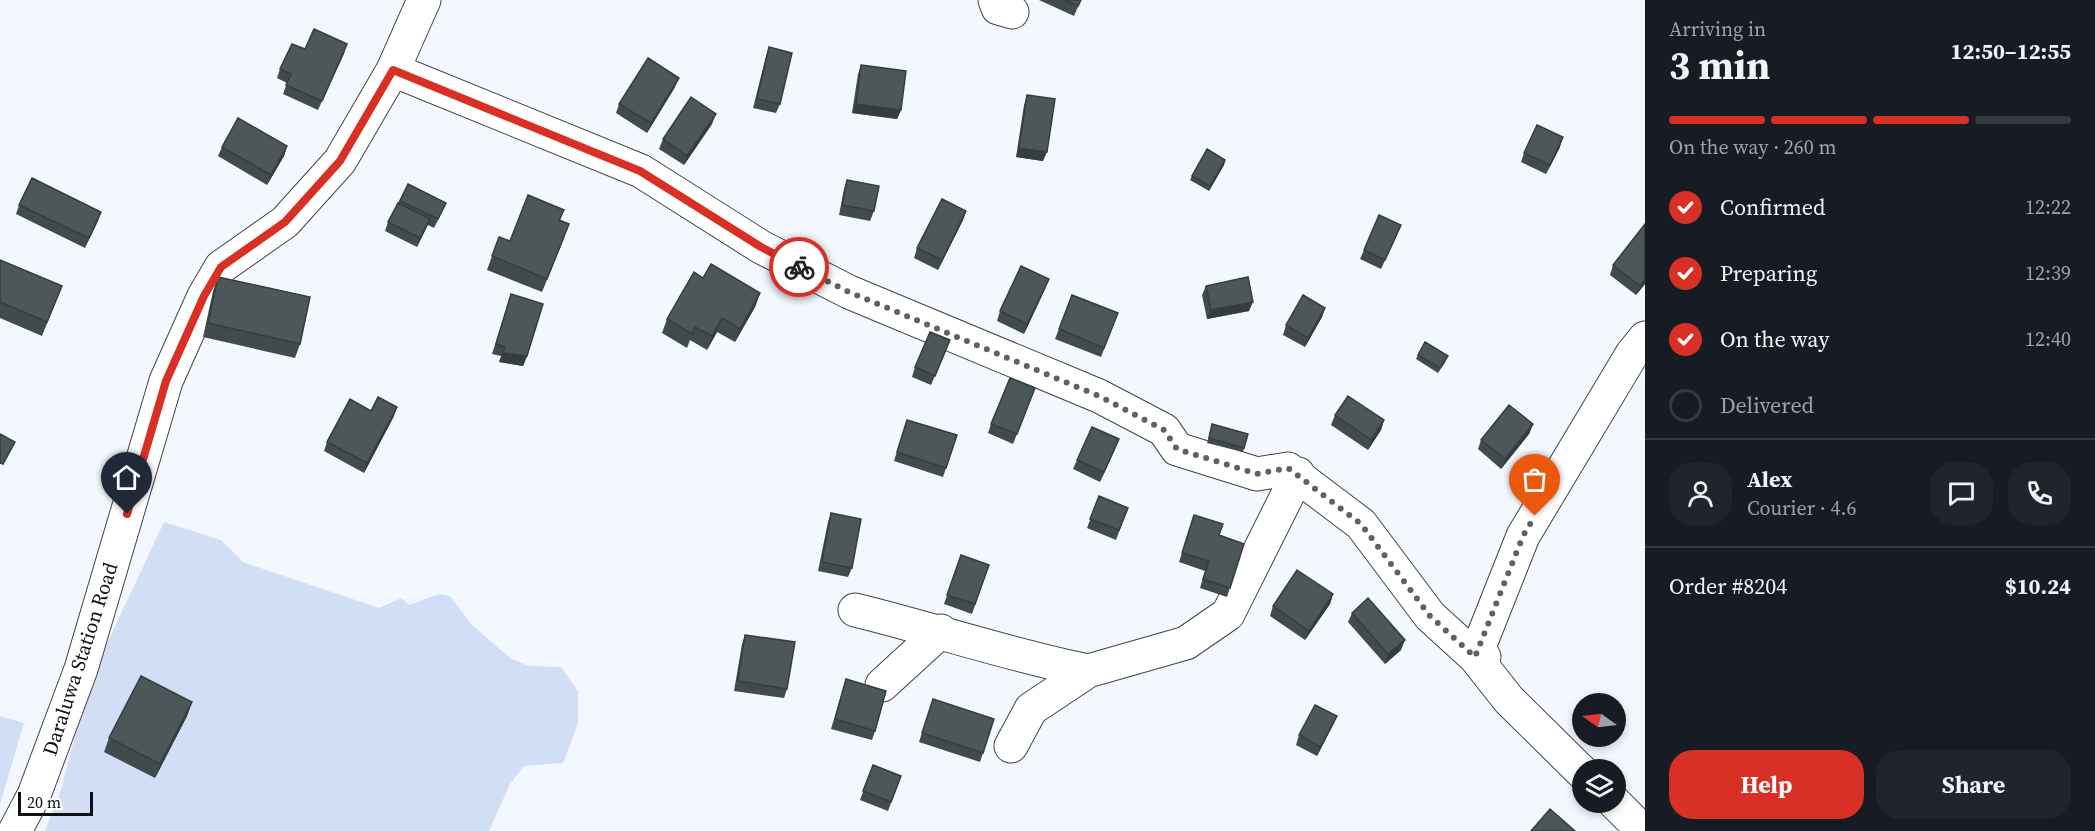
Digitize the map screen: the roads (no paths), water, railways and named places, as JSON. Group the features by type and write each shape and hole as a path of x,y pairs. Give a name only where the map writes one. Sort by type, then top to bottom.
{"street":[{"name":"Daraluwa Station Road","path":"15,831 34,795 81,669 166,381 204,296 221,267 285,222 340,161 393,70 424,0"},
{"path":"393,70 640,171 761,247 849,292 1099,396 1164,430 1177,449 1257,474 1288,468 1361,524 1430,616 1479,657 1509,700 1572,762"},
{"path":"1479,657 1523,536 1632,354 1645,338"},
{"path":"1011,746 1031,709 1088,671 1186,643 1228,614 1298,474"},
{"path":"855,610 941,631 1033,660 1088,671"},
{"path":"882,685 941,631"},
{"path":"1625,813 1643,831"}]}
